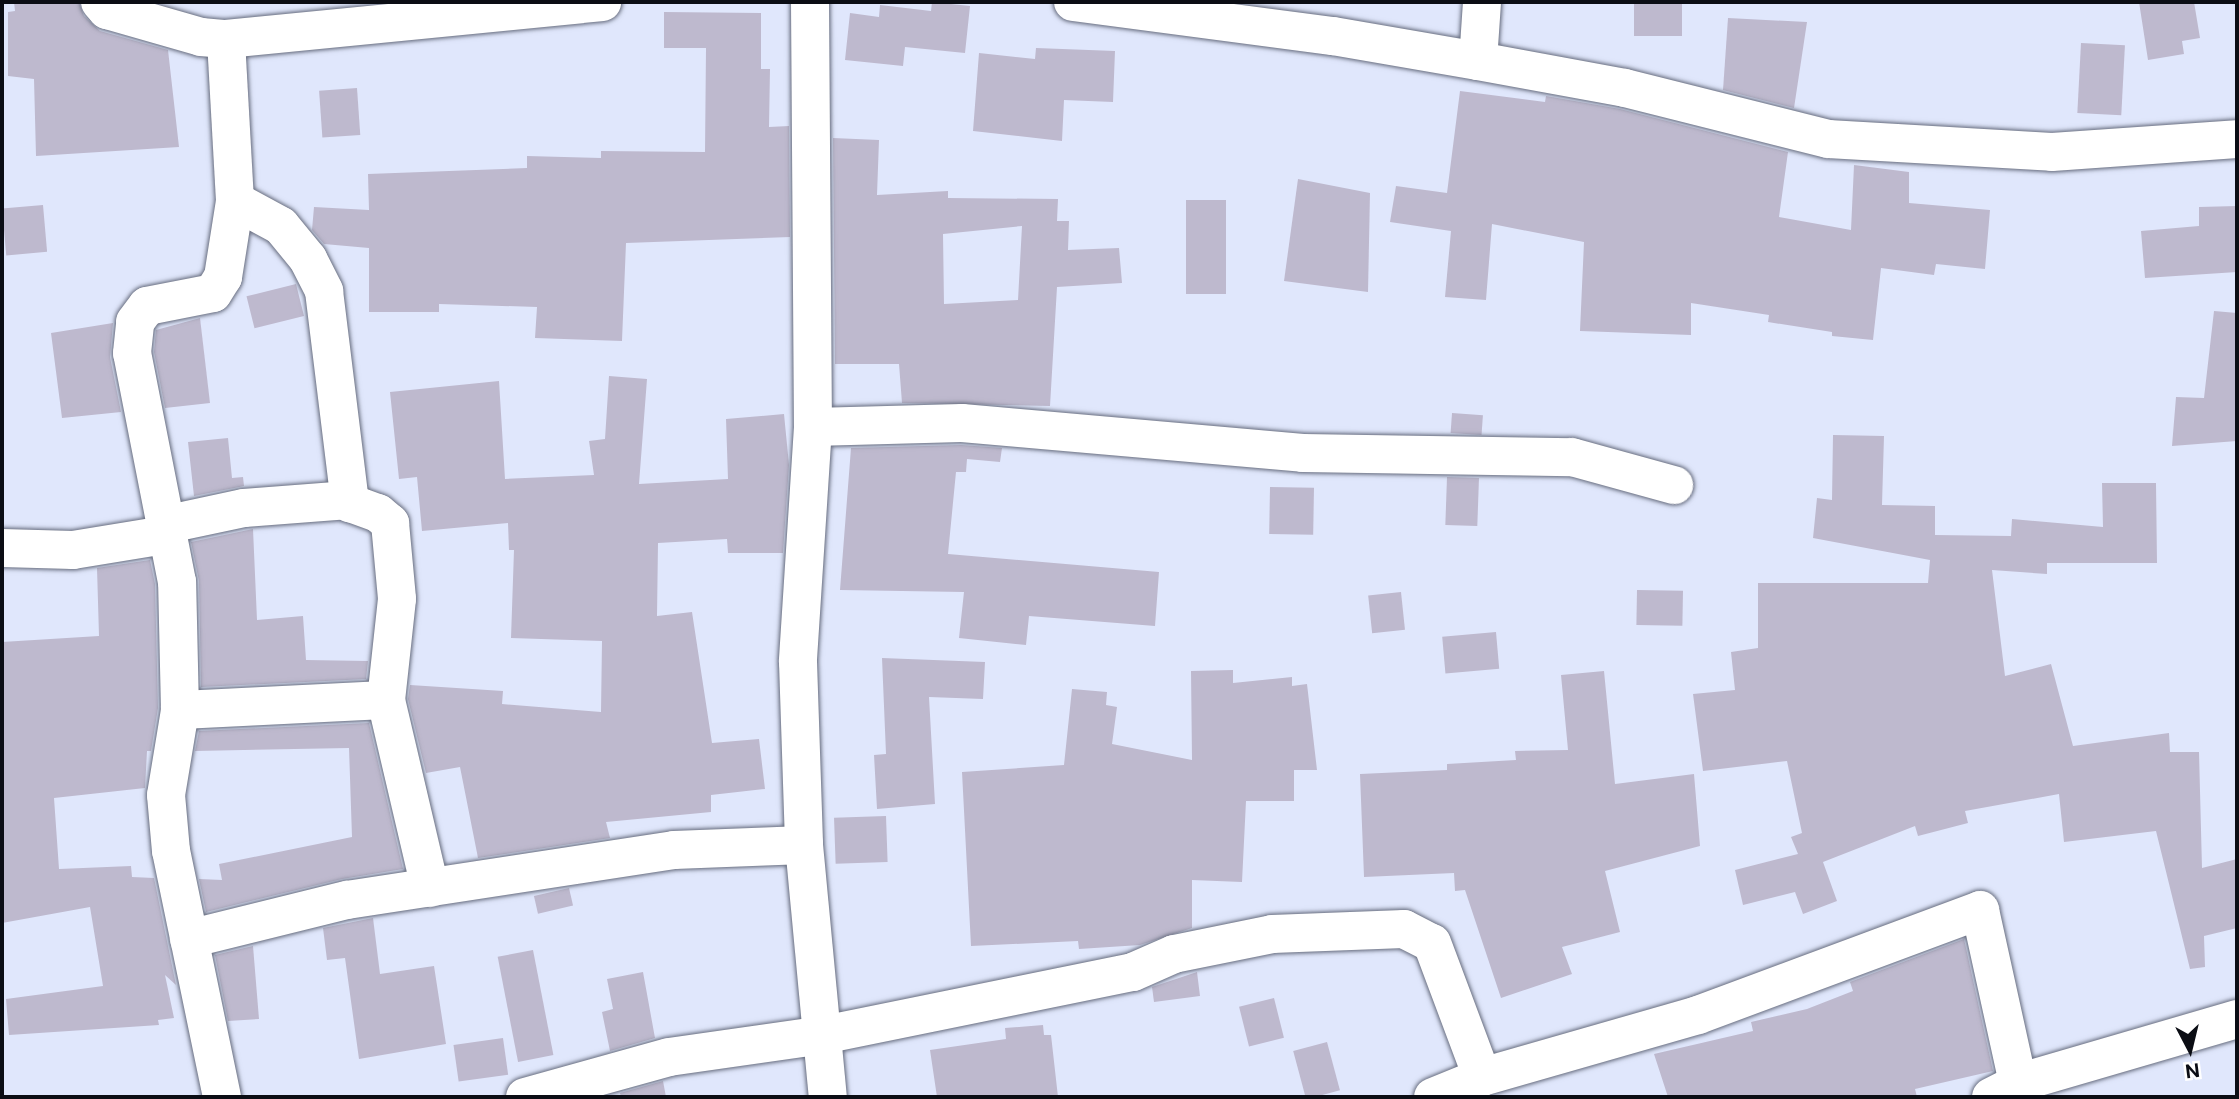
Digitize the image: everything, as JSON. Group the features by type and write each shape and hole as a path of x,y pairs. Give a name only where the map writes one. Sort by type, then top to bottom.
{"street":[{"path":"100,2 107,10 201,37 226,38 603,2"},
{"path":"810,2 813,427 798,662 804,845 828,1097"},
{"path":"1073,2 1334,36 1478,61 1625,88 1828,139 2052,152 2237,139"},
{"path":"1478,61 1482,2"},
{"path":"222,1097 171,851 166,795 180,710 177,582 132,353 135,322 147,306 213,293 223,277 235,201 226,38"},
{"path":"235,201 281,226 308,259 324,292 349,500"},
{"path":"813,427 962,423 1303,453 1572,457 1674,485"},
{"path":"2,548 73,550 165,530 244,508 349,500 390,523 397,599 386,701 430,888"},
{"path":"180,710 386,701"},
{"path":"189,940 347,900 674,850 804,845"},
{"path":"1433,1097 1482,1077 1698,1016 1980,910 2005,1090 2237,1019"},
{"path":"525,1097 669,1056 823,1035 1133,972 1174,954 1272,934 1404,929 1432,943 1482,1077"}],"building":[{"path":"14,2 79,2 84,16 100,31 168,50 179,147 36,156 34,79 8,76 8,12 15,11"},
{"path":"932,2 970,6 965,53 905,47 903,66 845,60 850,13 879,17 880,5 931,11"},
{"path":"1634,2 1682,2 1682,36 1634,36"},
{"path":"2139,2 2194,2 2200,38 2182,41 2184,54 2148,60"},
{"path":"664,12 761,13 761,69 770,69 769,127 789,126 790,237 626,243 622,341 535,338 537,307 439,304 439,312 369,312 369,248 324,244 312,230 314,207 369,210 368,174 527,168 527,156 601,158 601,151 705,152 706,48 664,48"},
{"path":"1728,18 1807,22 1794,108 1723,90"},
{"path":"2081,43 2125,45 2121,115 2077,113"},
{"path":"1036,48 1115,51 1113,102 1064,100 1062,141 973,131 979,53 1035,59"},
{"path":"357,88 360,135 322,138 319,91"},
{"path":"1460,91 1545,102 1546,96 1620,109 1788,152 1779,217 1851,230 1854,165 1909,172 1909,203 1990,210 1985,269 1936,264 1934,275 1881,268 1873,340 1832,336 1832,332 1768,322 1769,315 1691,303 1691,335 1580,331 1584,242 1492,224 1486,300 1445,297 1451,231 1390,222 1396,186 1447,193"},
{"path":"833,138 879,140 877,195 948,191 948,198 1058,199 1057,221 1069,221 1068,250 1119,248 1122,283 1057,287 1050,406 902,403 899,364 835,364","holes":["1022,226 1018,300 944,304 943,234"]},
{"path":"1298,179 1370,193 1368,292 1284,281"},
{"path":"1186,200 1226,200 1226,294 1186,294"},
{"path":"43,205 47,252 6,255 2,209"},
{"path":"2237,206 2237,272 2145,278 2141,231 2199,226 2199,207"},
{"path":"296,284 304,316 254,328 247,296"},
{"path":"2214,311 2237,313 2237,441 2172,446 2176,397 2204,398"},
{"path":"200,318 210,403 165,408 154,352 156,330"},
{"path":"113,323 110,357 121,412 62,418 51,333"},
{"path":"609,376 647,379 639,484 728,479 726,419 784,414 789,465 783,553 728,553 727,539 658,543 657,616 692,612 712,743 759,739 765,789 711,795 711,812 606,822 610,838 478,858 460,767 426,773 408,699 410,685 503,691 502,704 601,712 602,641 511,638 514,550 509,550 508,523 422,531 417,477 399,479 390,392 499,381 505,479 594,475 589,441 605,439"},
{"path":"1452,413 1483,415 1482,435 1451,433"},
{"path":"1833,435 1884,436 1882,505 1935,506 1935,535 2011,536 2012,519 2103,527 2102,483 2156,483 2157,563 2047,563 2047,574 1992,570 2005,676 2051,664 2073,746 2169,733 2170,752 2199,752 2202,868 2237,859 2237,928 2204,936 2205,967 2190,969 2156,831 2064,842 2059,794 1965,811 1968,823 1918,836 1915,826 1823,862 1837,901 1803,914 1795,892 1743,905 1735,870 1798,854 1791,837 1802,833 1787,761 1703,771 1693,694 1735,690 1731,652 1758,648 1758,583 1928,583 1930,560 1813,538 1817,498 1832,500"},
{"path":"228,438 232,478 243,477 244,486 194,496 188,442"},
{"path":"961,445 1002,448 1000,462 967,459 966,472 956,472 948,554 1159,572 1155,626 1029,616 1026,645 959,638 964,592 840,590 851,448"},
{"path":"1447,477 1479,478 1477,526 1445,525"},
{"path":"1270,487 1314,488 1313,535 1269,534"},
{"path":"253,529 257,620 303,616 306,660 368,661 366,679 201,687 199,581 191,542"},
{"path":"150,560 155,584 158,708 151,751 147,751 145,788 54,798 59,869 131,866 132,877 154,878 176,985 165,975 174,1018 158,1020 159,1025 9,1035 6,999 103,986 90,907 2,923 2,642 99,636 97,568"},
{"path":"1637,590 1683,591 1682,626 1636,625"},
{"path":"1401,592 1405,630 1372,633 1368,595"},
{"path":"1496,632 1499,669 1445,674 1442,637"},
{"path":"882,658 985,662 983,699 929,697 935,804 877,809 874,755 886,754"},
{"path":"1233,670 1233,683 1292,677 1292,686 1307,684 1317,770 1294,770 1294,801 1246,801 1242,882 1192,880 1192,928 1140,945 1079,949 1078,941 971,946 962,772 1064,765 1072,689 1107,692 1106,705 1117,707 1112,744 1192,760 1191,671"},
{"path":"1604,671 1615,784 1694,774 1700,846 1605,871 1620,932 1562,947 1572,974 1501,998 1465,890 1455,891 1454,873 1364,877 1360,774 1447,770 1447,764 1516,760 1515,751 1568,750 1561,675"},
{"path":"369,723 403,869 342,879 206,912 199,879 222,880 219,864 352,837 349,748 195,751 199,731"},
{"path":"886,816 888,862 836,864 834,818"},
{"path":"569,888 573,906 538,914 534,896"},
{"path":"373,918 380,974 434,966 446,1044 359,1059 345,958 327,960 323,928"},
{"path":"1964,939 1993,1071 1915,1089 1917,1097 1668,1097 1654,1054 1753,1031 1751,1022 1807,1009 1853,991 1850,982"},
{"path":"253,946 259,1019 228,1021 215,955"},
{"path":"533,950 553,1055 518,1062 498,957"},
{"path":"643,972 655,1038 610,1051 602,1012 613,1009 607,979"},
{"path":"1197,972 1200,996 1154,1002 1152,987"},
{"path":"1274,998 1284,1038 1249,1046 1239,1007"},
{"path":"1043,1025 1044,1035 1051,1035 1058,1097 937,1097 930,1050 1006,1039 1005,1028"},
{"path":"503,1038 508,1075 459,1082 453,1045"},
{"path":"1327,1042 1340,1090 1306,1097 1293,1051"},
{"path":"663,1081 666,1097 621,1097 620,1093"}]}
